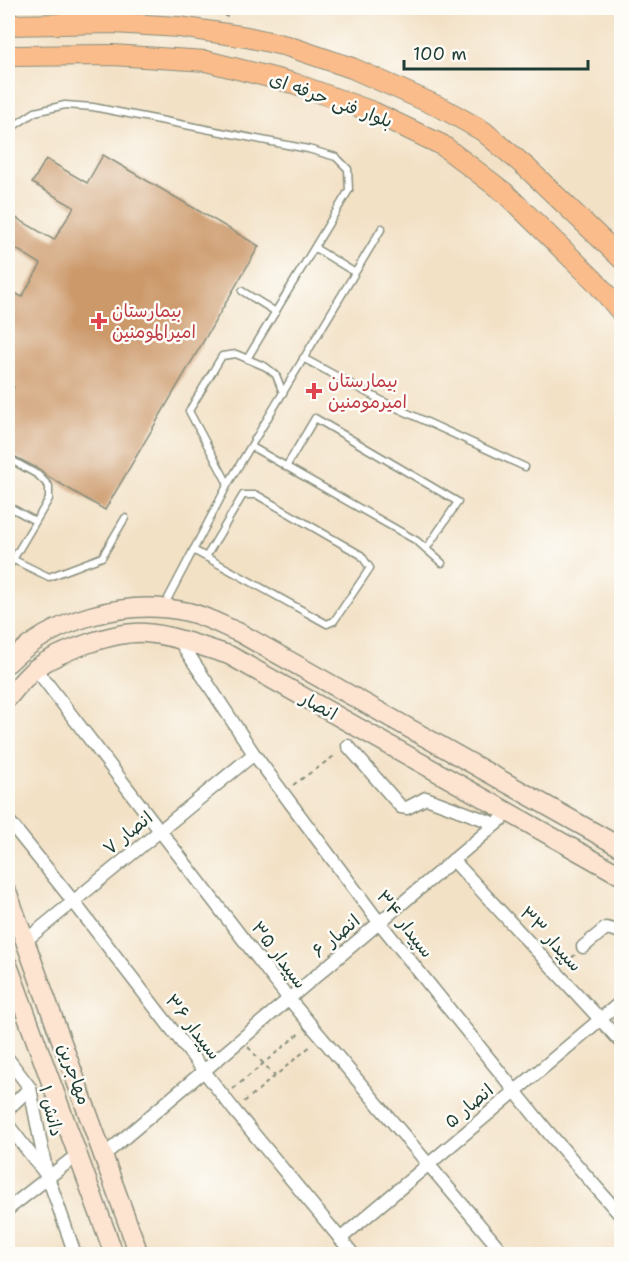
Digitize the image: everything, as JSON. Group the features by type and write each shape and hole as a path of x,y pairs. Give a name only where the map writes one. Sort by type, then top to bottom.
{"main road":[{"name":"بلوار فنی حرفه ای","path":"8,25 112,23 179,27 247,37 287,46 352,68 444,109 483,131 527,168 621,259"},
{"name":"بلوار فنی حرفه ای","path":"8,56 112,55 206,61 293,83 373,112 442,145 505,193 594,280 621,313"},
{"name":"انصار","path":"8,663 19,652 54,630 98,614 143,608 189,612 240,633 621,848"},
{"name":"انصار","path":"8,698 36,669 65,652 104,638 144,633 179,640 229,655 322,708 502,818 621,876"},
{"path":"322,708 334,686"},
{"path":"502,818 527,795"},
{"name":"مهاجرین","path":"8,894 139,1254"},
{"name":"مهاجرین","path":"8,965 114,1254"}],"street":[{"name":"سپیدار ۳۴","path":"179,640 254,754 380,922 515,1091 621,1217"},
{"name":"سپیدار ۳۵","path":"36,669 289,999 504,1254"},
{"path":"348,746 401,807 407,808 426,798 502,818"},
{"name":"انصار ۷","path":"25,941 254,754"},
{"name":"انصار ۶","path":"103,1156 502,818"},
{"name":"سپیدار ۳۶","path":"8,820 234,1110 353,1254"},
{"name":"سپیدار ۳۳","path":"453,860 621,1043"},
{"path":"583,947 606,928 621,932"},
{"name":"انصار ۵","path":"340,1239 621,1001"},
{"name":"دانش ۱","path":"8,1059 30,1088 48,1177"},
{"path":"8,1109 30,1088"},
{"path":"8,1125 48,1177 75,1254"},
{"path":"8,1209 77,1155"}],"lane":[{"path":"8,130 35,112 65,105 93,107 308,149 336,157 348,169 349,190 247,359"},
{"path":"162,609 228,484 382,228"},
{"path":"315,248 354,272"},
{"path":"242,291 276,312"},
{"path":"228,484 189,411 222,356 236,354 266,367 276,375 283,393"},
{"path":"303,358 388,404 525,467"},
{"path":"286,467 315,418 458,502 426,549"},
{"path":"252,447 417,541 442,563"},
{"path":"8,458 38,475 49,486 49,499 10,558 8,568"},
{"path":"193,550 327,624 334,621 370,568 361,555 258,495 243,495 206,557"},
{"path":"8,506 35,521"},
{"path":"10,558 49,577 102,557 125,518"}],"path":[{"path":"283,792 348,746"},
{"path":"556,971 583,947"},
{"path":"224,1096 310,1024"},
{"path":"234,1110 321,1038"},
{"path":"241,1039 275,1076"}],"building":[{"name":"بیمارستان امیرالمومنین","path":"103,155 259,246 105,510 47,476 41,470 8,453 8,399 14,387 8,383 8,289 22,297 41,264 8,244 8,226 13,216 54,240 74,207 32,183 46,159 87,183"}],"place":[{"name":"بیمارستان امیرالمومنین","path":"99,321"},
{"name":"بیمارستان امیرمومنین","path":"314,391"}]}
